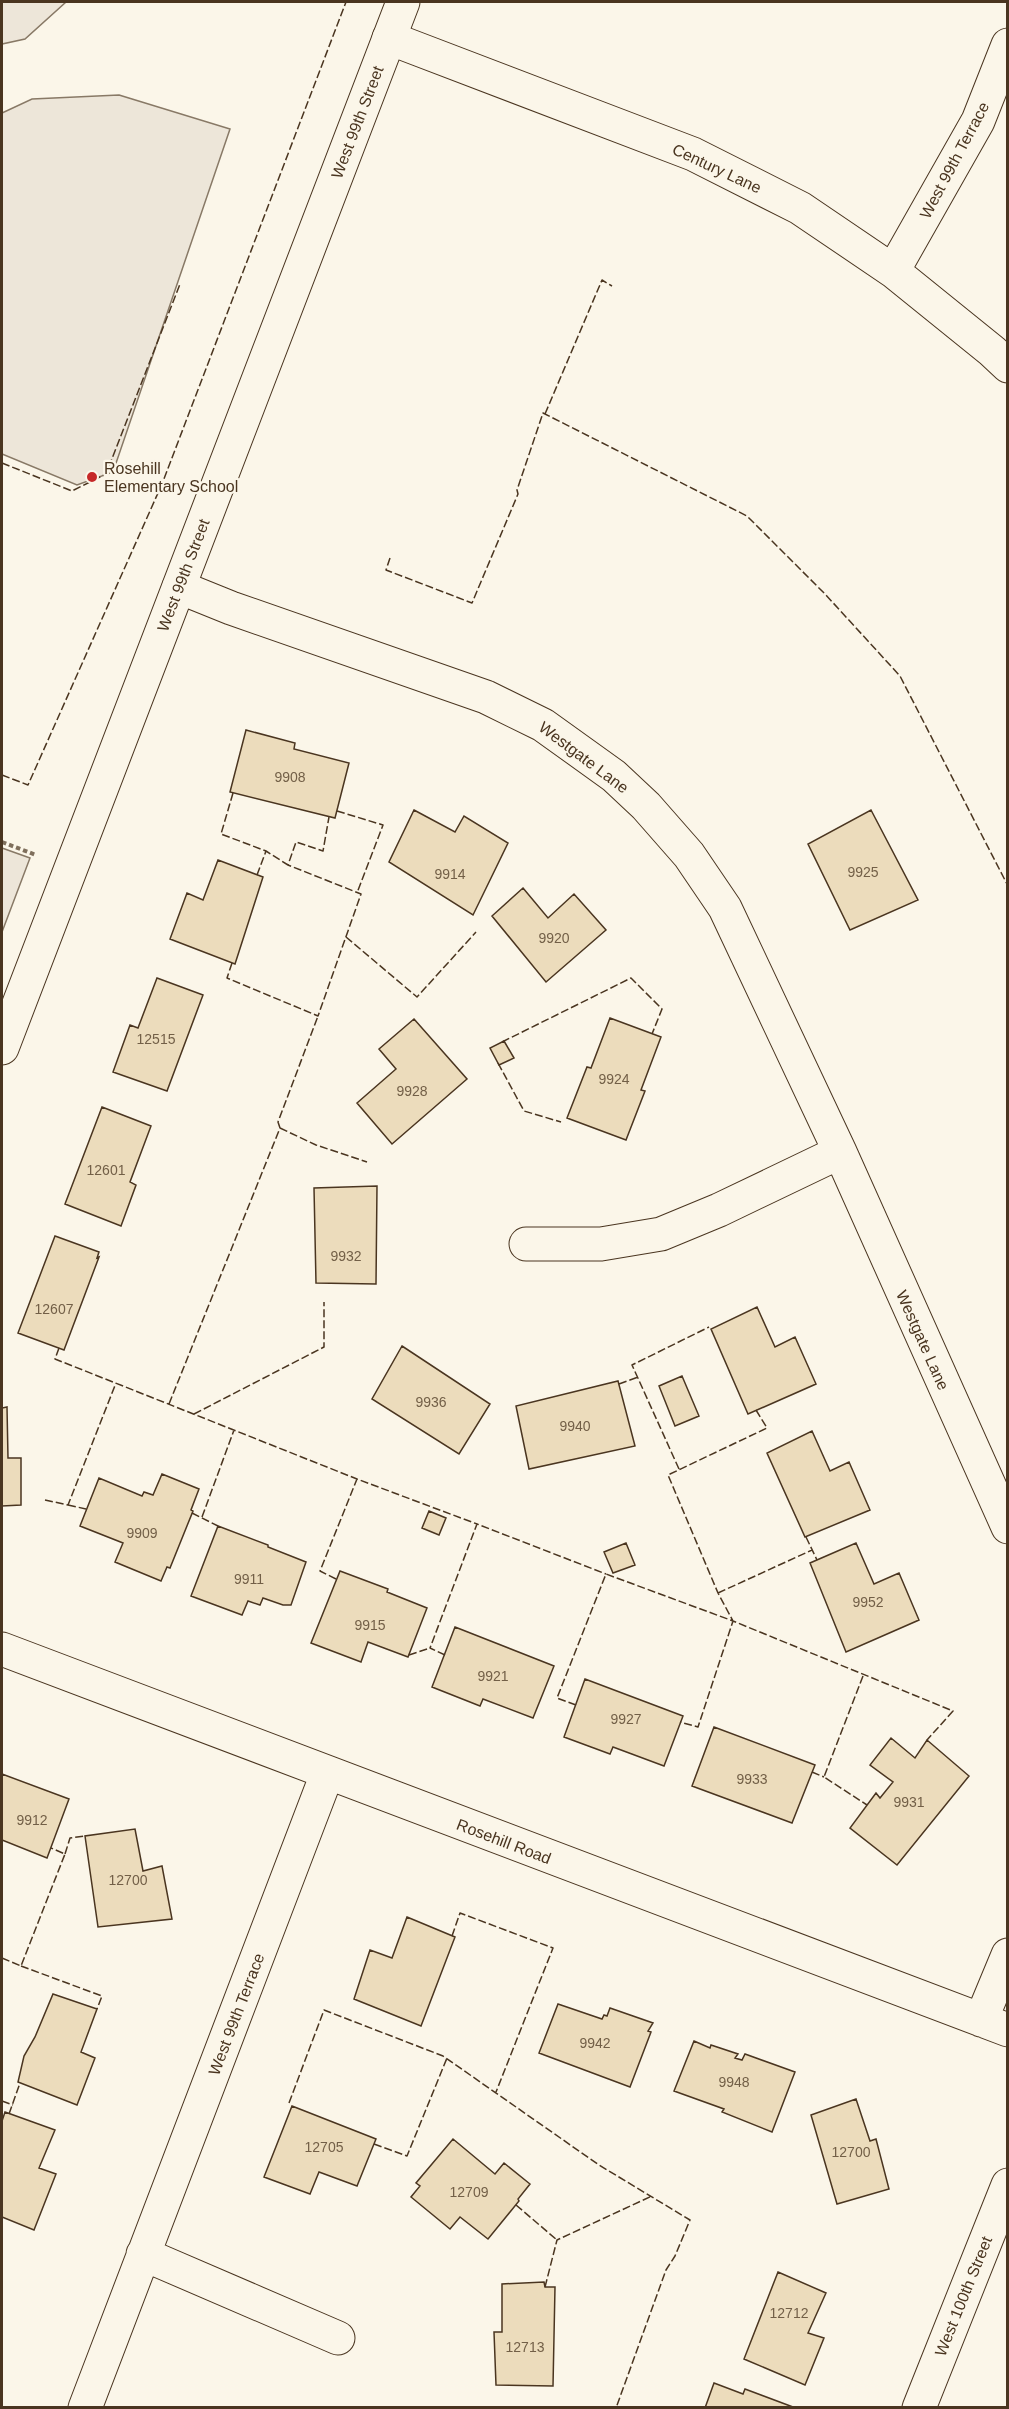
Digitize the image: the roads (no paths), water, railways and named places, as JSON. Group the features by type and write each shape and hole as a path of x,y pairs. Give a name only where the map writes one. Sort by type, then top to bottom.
{"street":[{"name":"West 99th Street","path":"2,1048 403,2"},
{"name":"Century Lane","path":"389,38 693,154 800,208 893,271 1008,366"},
{"name":"West 99th Terrace","path":"893,271 978,121 1008,45"},
{"name":"Westgate Lane","path":"178,587 231,608 486,697 543,725 615,776 646,806 689,855 725,908 840,1152 1008,1527"},
{"path":"526,1244 601,1244 661,1234 719,1210 840,1152"},
{"name":"Rosehill Road","path":"2,1649 994,2025"},
{"name":"West 99th Terrace","path":"85,2408 327,1774"},
{"path":"994,2025 1008,1955"},
{"name":"West 100th Street","path":"919,2408 1008,2185"},
{"path":"143,2254 338,2338"}],"place":[{"name":"Rosehill Elementary School","path":"92,477"}]}
